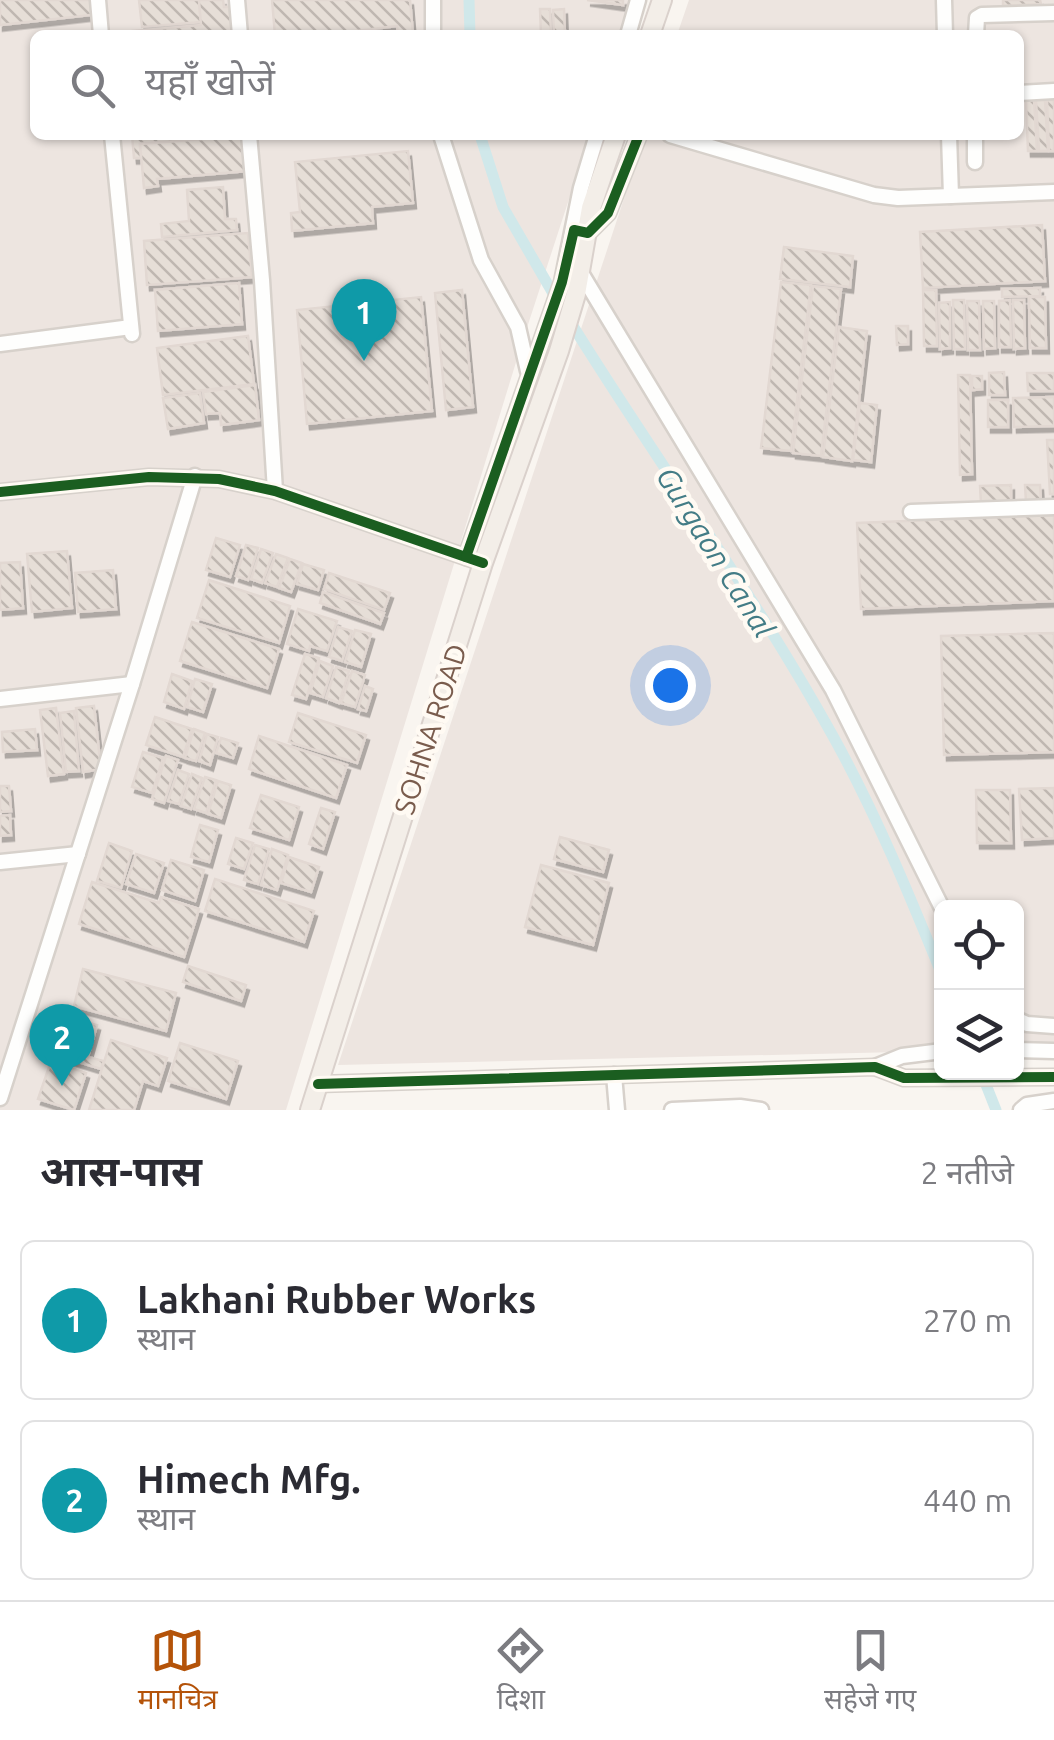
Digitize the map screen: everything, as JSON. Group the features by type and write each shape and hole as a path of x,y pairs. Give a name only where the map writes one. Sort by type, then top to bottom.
{"main road":[{"path":"652,30 662,0"},
{"name":"SOHNA ROAD","path":"310,1110 475,560 558,351 569,288 581,272 581,232 614,140"}],"street":[{"path":"98,0 101,30"},
{"path":"237,0 240,30"},
{"path":"433,0 433,30"},
{"path":"629,30 638,0"},
{"path":"944,0 946,30"},
{"path":"945,18 1054,13"},
{"path":"976,30 977,18"},
{"path":"1024,92 1054,91"},
{"path":"0,344 132,331 113,140"},
{"path":"249,140 275,491"},
{"path":"444,140 481,260 518,328 529,376"},
{"path":"0,492 194,476 275,491 475,560 529,376 546,330 569,288 581,232 581,188 595,140"},
{"path":"581,232 608,213 637,140"},
{"path":"687,140 874,195 898,198 1054,192"},
{"path":"949,140 950,196"},
{"path":"950,160 975,160 975,140"},
{"path":"581,272 832,690 938,900"},
{"path":"0,1098 194,476"},
{"path":"912,512 1054,507"},
{"path":"0,698 132,684"},
{"path":"0,862 78,854"},
{"path":"1024,1023 1054,1026"},
{"path":"1024,1050 1054,1050"},
{"path":"318,1084 875,1067 902,1056 934,1052"},
{"path":"875,1067 904,1078 1054,1077"},
{"path":"614,1075 617,1110"},
{"path":"1021,1110 1027,1105 1054,1101"},
{"path":"672,1110 761,1110"}],"shaded area":[{"path":"0,0 632,0 623,30 30,30 30,140 588,140 521,346 286,1110 0,1110"},
{"path":"689,0 1054,0 1054,1048 1024,1049 1024,900 934,900 934,1051 338,1065 643,140 1024,140 1024,30 679,30"}],"building":[{"path":"0,0 90,0 91,15 0,25"},
{"path":"139,0 199,0 201,22 142,27"},
{"path":"199,0 223,0 237,30 145,30 201,25"},
{"path":"272,0 410,0 413,30 397,30 397,26 275,30"},
{"path":"587,0 623,0 623,5"},
{"path":"1003,0 1040,0 1041,4 1003,6"},
{"path":"540,9 550,9 551,30 541,30"},
{"path":"564,9 565,30 554,30 553,10"},
{"path":"1034,100 1037,151 1028,151 1026,101"},
{"path":"1036,100 1045,100 1048,151 1039,151"},
{"path":"1047,100 1054,100 1054,151 1049,151"},
{"path":"132,140 193,140 140,144 141,158 134,158"},
{"path":"243,140 246,171 157,179 158,186 144,188 140,144"},
{"path":"408,151 413,203 372,207 373,223 292,231 291,213 300,212 295,162"},
{"path":"223,187 225,219 236,219 237,230 162,237 161,224 189,221 187,190"},
{"path":"1042,225 1045,281 923,288 920,232"},
{"path":"248,233 252,277 147,285 144,241"},
{"path":"784,247 853,256 850,287 780,279"},
{"path":"781,282 811,285 791,451 761,448"},
{"path":"239,283 242,324 158,331 155,290"},
{"path":"813,286 841,289 821,456 793,453"},
{"path":"1040,288 1040,296 1002,297 1002,289"},
{"path":"462,290 473,407 446,410 435,293"},
{"path":"923,290 936,290 937,346 924,346"},
{"path":"421,297 432,411 307,424 297,310"},
{"path":"1029,297 1045,297 1046,348 1030,348"},
{"path":"953,300 964,300 965,349 954,349"},
{"path":"1010,300 1011,347 999,347 999,301"},
{"path":"1013,300 1024,300 1025,348 1014,349"},
{"path":"967,301 979,301 980,350 968,350"},
{"path":"983,301 994,301 995,348 984,349"},
{"path":"950,302 950,348 940,349 939,303"},
{"path":"896,326 908,326 908,344 897,345"},
{"path":"839,327 867,331 852,461 823,457"},
{"path":"248,336 254,384 163,395 157,348"},
{"path":"1004,372 1005,395 989,395 989,373"},
{"path":"1027,373 1054,373 1054,391 1028,391"},
{"path":"958,375 970,375 972,474 960,475"},
{"path":"972,376 982,376 982,389 972,390"},
{"path":"255,385 259,420 221,425 220,413 206,414 203,392"},
{"path":"200,393 204,423 168,429 163,398"},
{"path":"1054,397 1054,426 1014,427 1013,398"},
{"path":"988,400 1008,400 1008,427 988,427"},
{"path":"860,403 877,405 871,462 853,460"},
{"path":"1047,440 1054,440 1054,494 1050,494"},
{"path":"1011,485 1011,501 981,503 980,486"},
{"path":"1025,485 1040,485 1041,502 1026,502"},
{"path":"1054,515 1054,601 861,609 857,523"},
{"path":"216,538 240,545 230,577 206,570"},
{"path":"246,545 258,548 248,580 236,576"},
{"path":"261,549 273,553 262,583 251,579"},
{"path":"67,551 72,608 32,612 27,554"},
{"path":"276,554 288,558 277,587 265,583"},
{"path":"290,559 302,563 291,592 279,588"},
{"path":"20,562 23,608 0,610 0,563"},
{"path":"303,564 324,570 318,590 297,584"},
{"path":"113,570 116,609 78,612 75,573"},
{"path":"329,573 390,593 384,610 324,589"},
{"path":"209,580 290,606 279,643 197,618"},
{"path":"323,592 384,613 380,624 320,603"},
{"path":"298,609 337,621 327,651 310,646 309,651 287,644"},
{"path":"192,622 279,649 267,688 180,661"},
{"path":"338,627 352,631 342,661 329,657"},
{"path":"355,630 371,634 361,667 345,662"},
{"path":"1054,633 1054,752 944,755 941,636"},
{"path":"305,654 319,658 306,699 292,695"},
{"path":"320,661 333,666 323,697 310,693"},
{"path":"336,667 349,671 339,703 326,698"},
{"path":"352,671 365,675 355,707 341,703"},
{"path":"172,674 192,681 184,709 164,702"},
{"path":"195,679 212,684 203,712 187,707"},
{"path":"365,686 373,689 366,711 358,709"},
{"path":"94,706 101,769 83,772 76,708"},
{"path":"56,708 64,774 48,776 40,710"},
{"path":"74,711 79,771 66,772 60,713"},
{"path":"298,713 366,735 357,763 289,742"},
{"path":"155,717 192,729 183,757 146,745"},
{"path":"35,729 37,750 3,752 2,732"},
{"path":"194,729 205,733 196,761 185,758"},
{"path":"207,734 218,737 210,765 199,761"},
{"path":"259,736 347,765 336,798 249,769"},
{"path":"221,738 238,743 233,758 216,753"},
{"path":"143,752 163,758 152,793 132,787"},
{"path":"166,756 178,760 164,803 152,799"},
{"path":"178,770 189,774 179,804 168,801"},
{"path":"192,774 202,778 191,809 181,806"},
{"path":"205,777 216,780 206,813 194,809"},
{"path":"218,781 231,785 221,818 208,814"},
{"path":"0,786 9,786 11,811 0,812"},
{"path":"1054,788 1054,838 1022,840 1019,789"},
{"path":"976,790 1010,790 1011,843 977,843"},
{"path":"261,795 299,807 289,840 250,828"},
{"path":"321,808 335,812 323,849 309,844"},
{"path":"10,815 11,835 0,836 0,816"},
{"path":"200,825 218,830 209,862 191,857"},
{"path":"560,837 609,850 603,872 554,859"},
{"path":"236,838 253,843 244,869 228,864"},
{"path":"109,843 132,851 121,888 97,881"},
{"path":"255,845 269,849 258,884 244,880"},
{"path":"272,849 288,855 277,890 261,885"},
{"path":"136,854 164,863 154,893 126,884"},
{"path":"289,857 319,867 311,892 281,883"},
{"path":"171,860 204,870 195,901 162,890"},
{"path":"541,865 609,883 593,945 525,927"},
{"path":"215,879 314,911 304,942 205,911"},
{"path":"92,882 159,903 161,897 199,909 184,957 79,924"},
{"path":"188,966 246,985 241,1001 183,982"},
{"path":"83,969 176,993 166,1031 74,1006"},
{"path":"79,1020 97,1025 88,1057 104,1061 101,1069 36,1049 38,1041 69,1051"},
{"path":"111,1040 167,1058 158,1086 143,1081 134,1110 89,1110"},
{"path":"180,1043 238,1061 226,1099 168,1081"},
{"path":"51,1061 86,1073 74,1110 38,1099"}],"waterway":[{"name":"Gurgaon Canal","path":"469,0 470,30"},
{"name":"Gurgaon Canal","path":"482,140 503,207 558,302"},
{"name":"Gurgaon Canal","path":"568,318 771,631 834,738 878,825 934,956"},
{"name":"Gurgaon Canal","path":"984,1080 996,1110"}],"cycle path":[{"path":"466,557 562,282 574,230 588,233 608,213 637,140"},
{"path":"0,492 149,477 219,479 275,491 483,563"},
{"path":"318,1084 875,1067 904,1078 1054,1077"}],"place":[{"name":"Lakhani Rubber Works","path":"364,361"},
{"name":"Himech Mfg.","path":"62,1086"}]}
